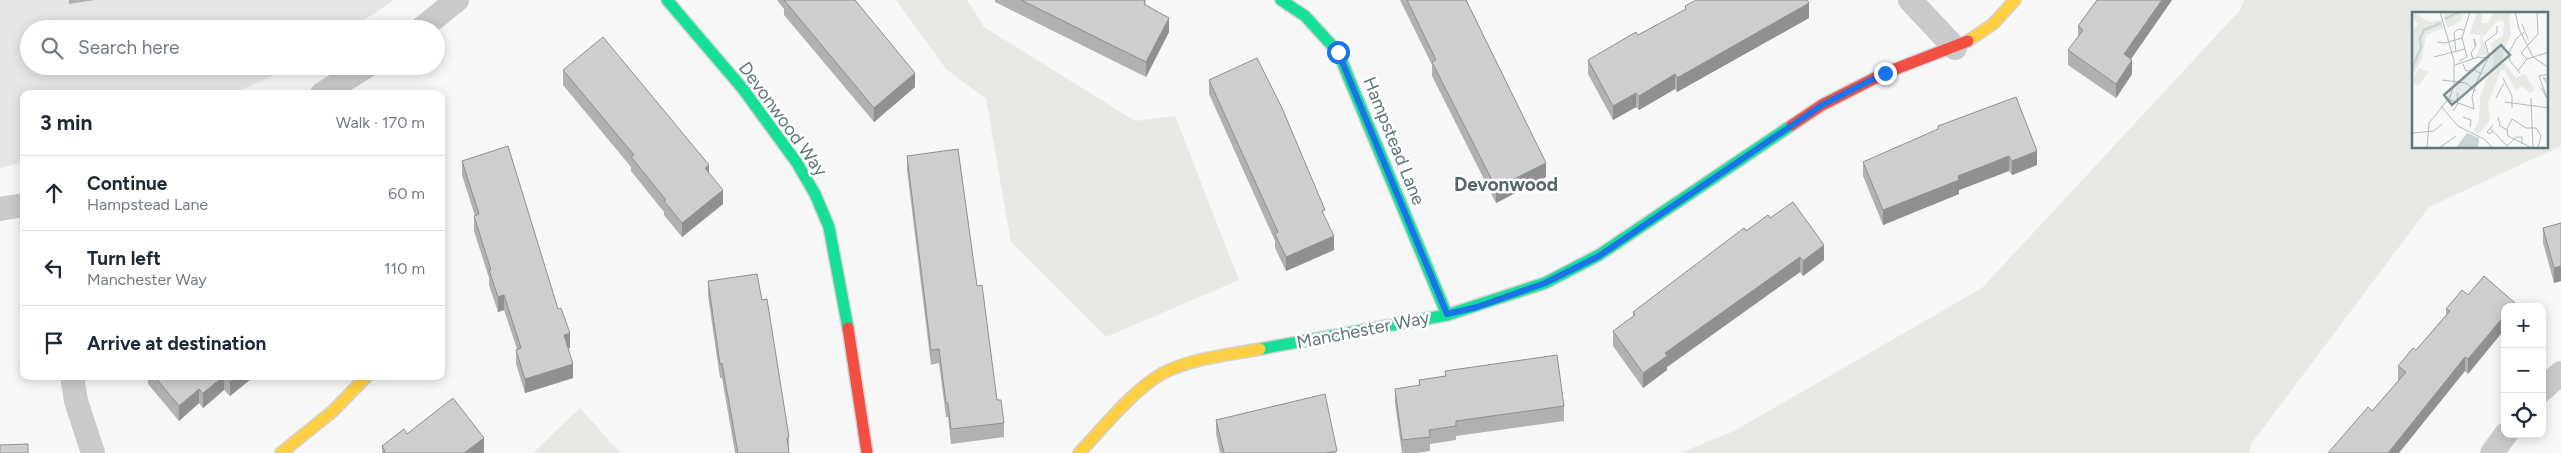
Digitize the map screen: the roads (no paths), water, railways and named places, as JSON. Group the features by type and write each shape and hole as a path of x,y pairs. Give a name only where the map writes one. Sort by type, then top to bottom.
{"street":[{"path":"431,20 457,0"},
{"name":"Devonwood Way","path":"667,0 743,89 797,163 815,194 829,227 846,313 867,453"},
{"name":"Hampstead Lane","path":"1281,0 1292,5 1320,29 1338,52 1447,314"},
{"path":"1910,0 1954,48"},
{"name":"Manchester Way","path":"1079,453 1138,393 1162,374 1190,362 1447,314 1477,307 1545,283 1599,256 1822,105 1885,73 1954,48 1972,39 1993,24 2014,0"},
{"path":"328,90 353,75"},
{"path":"0,209 20,206"},
{"path":"2546,386 2561,373"},
{"path":"73,380 76,401 93,453"},
{"path":"281,453 333,411 364,380"},
{"path":"2492,453 2503,438"}],"district":[{"name":"Devonwood","path":"1506,184"}]}
